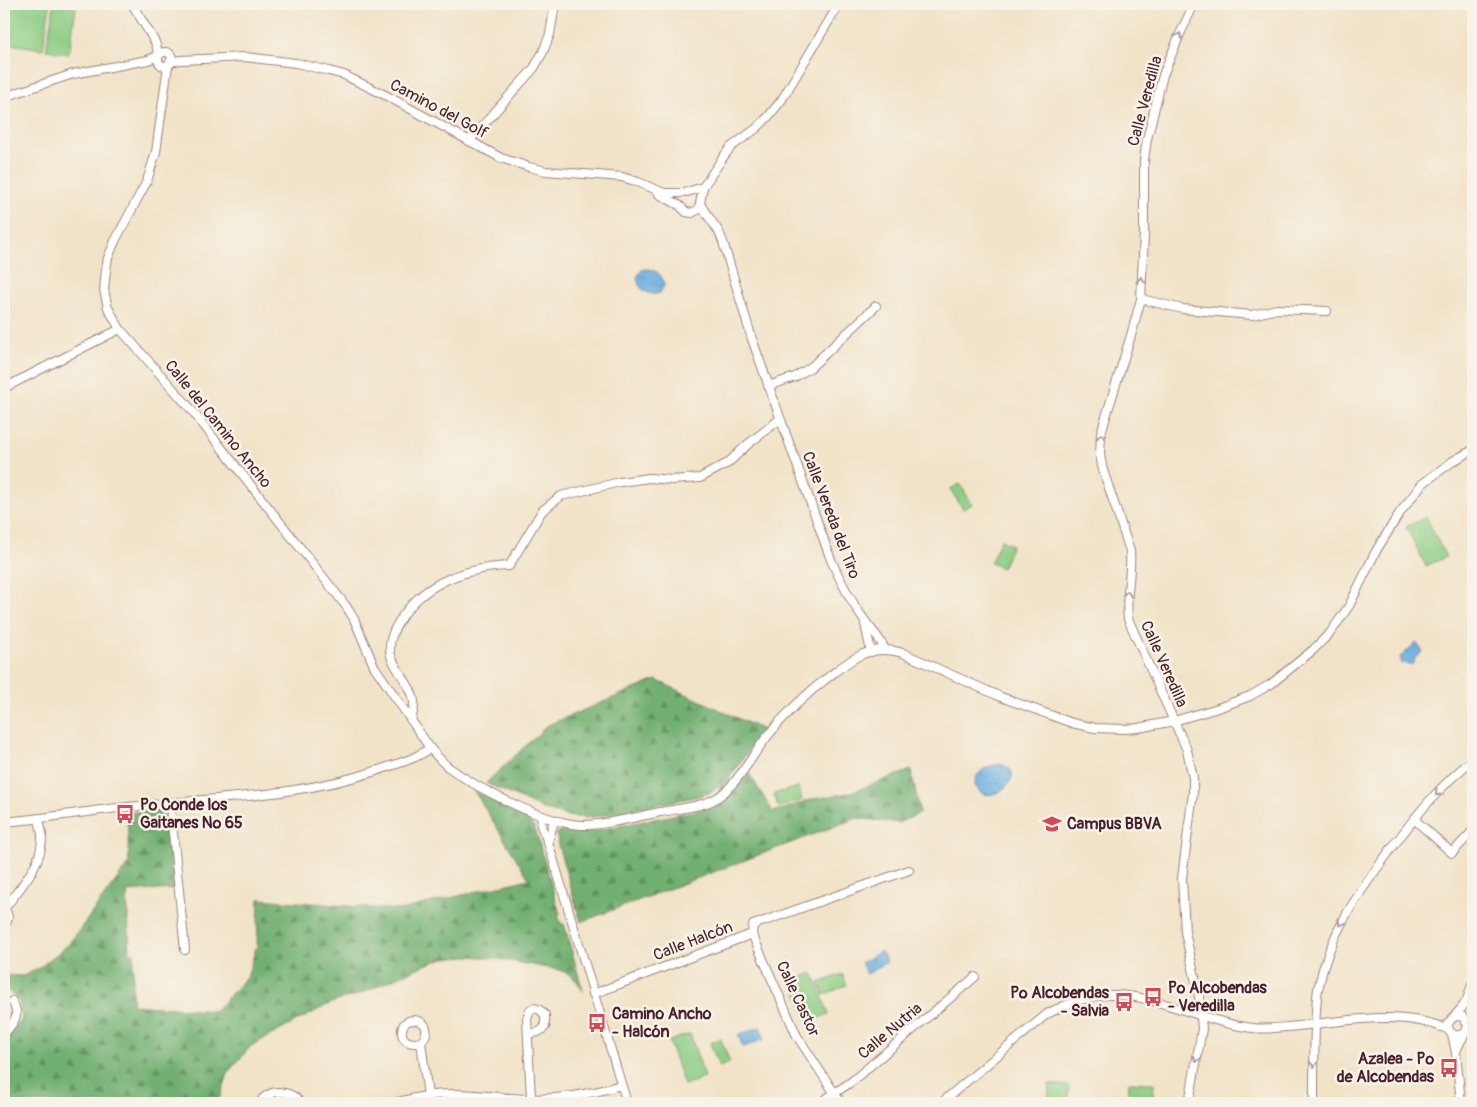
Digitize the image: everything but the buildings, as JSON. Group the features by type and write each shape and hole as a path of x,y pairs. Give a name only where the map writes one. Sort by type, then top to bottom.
{"street":[{"path":"4,96 73,74 148,60 164,59 132,4"},
{"path":"469,141 534,68 550,34 555,4"},
{"path":"692,213 697,211 703,187 724,156 731,148 757,128 781,101 840,4"},
{"name":"Calle Veredilla","path":"1189,1103 1202,1028 1198,996 1185,932 1182,878 1193,793 1193,778 1187,750 1128,619 1127,595 1131,564 1130,551 1103,470 1100,455 1100,433 1132,332 1140,299 1145,148 1164,75 1194,4"},
{"name":"Camino del Golf","path":"164,59 245,57 296,63 344,75 386,95 501,158 546,171 622,177 669,194 684,192 696,197 700,203"},
{"name":"Calle del Camino Ancho","path":"164,59 164,83 156,152 147,181 115,241 106,269 104,290 108,308 120,329 190,408 346,606 354,619 374,666 430,748 450,769 488,791 542,816 554,821 579,825 598,824 697,804 715,799 730,787 767,737 806,694 847,662 862,654 885,650"},
{"path":"679,205 678,197 684,192 703,187"},
{"path":"652,189 679,205 686,212 711,222"},
{"name":"Calle Vereda del Tiro","path":"700,203 719,232 723,242 752,339 831,560 846,591 862,617 880,639 885,650"},
{"path":"1140,299 1183,309 1252,315 1277,309 1327,311"},
{"path":"768,386 795,377 811,367 876,306"},
{"path":"4,388 120,329"},
{"path":"411,720 414,703 409,688 391,655 390,642 396,627 407,609 428,590 456,576 489,567 509,566 542,511 561,496 620,482 649,478 672,480 700,478 728,463 748,444 780,419"},
{"path":"885,650 903,653 1001,696 1072,723 1095,728 1124,729 1174,720 1218,708 1250,696 1270,684 1313,650 1331,632 1349,606 1376,551 1399,514 1422,484 1453,461 1473,450"},
{"name":"Calle Vereda del Tiro","path":"862,617 871,652"},
{"path":"4,822 39,820 125,807 305,789 351,779 414,758 430,748"},
{"path":"414,758 427,758 436,755"},
{"path":"1314,1103 1315,1010 1321,978 1337,931 1356,896 1414,819 1447,783 1473,760"},
{"path":"170,803 185,950"},
{"path":"542,816 543,831 548,842 627,1103"},
{"path":"1414,819 1452,853 1473,831"},
{"path":"4,926 8,914 4,909 28,878 41,847 42,835 39,820"},
{"path":"548,842 554,821"},
{"name":"Calle Halcón","path":"594,994 752,934 754,925 909,870"},
{"name":"Calle Castor","path":"752,934 797,1036 839,1099"},
{"name":"Calle Nutria","path":"820,1103 839,1099 975,977"},
{"path":"1461,1103 1456,1054 1450,1032 1453,1018 1467,1000 1473,982"},
{"path":"941,1103 1033,1025 1062,1006 1093,997 1125,995 1241,1027 1255,1029 1370,1017 1432,1023 1460,1016 1468,1022"},
{"path":"1456,1054 1463,1034 1468,1028 1467,1000"},
{"path":"4,1034 15,1021 16,1009 12,1001"},
{"path":"1432,1023 1458,1036 1463,1034"},
{"path":"528,1032 531,1099"},
{"path":"421,1042 428,1096"},
{"path":"394,1103 428,1096 452,1094 482,1099 570,1097 600,1092 621,1085"},
{"path":"260,1103 266,1095 280,1092 295,1096 300,1103"},
{"path":"839,1099 848,1103"}],"green space":[{"path":"4,4 50,4 43,49 4,43"},
{"path":"54,4 76,8 69,54 46,50"},
{"path":"960,484 972,504 963,509 950,489"},
{"path":"1426,517 1446,557 1426,566 1406,527"},
{"path":"1001,540 1012,545 1002,568 990,563"},
{"path":"656,680 763,730 726,783 709,793 695,797 587,818 567,816 545,810 486,783 548,725"},
{"path":"911,770 920,813 899,823 857,818 581,922 558,845 557,833 561,831 588,832 709,808 731,793 749,773 773,812 813,799 849,793"},
{"path":"798,787 802,800 778,807 774,794"},
{"path":"474,791 521,814 535,829 560,914 558,915 561,924 564,924 583,991 574,978 560,970 492,958 468,956 444,958 353,997 344,998 327,1005 251,1046 229,1071 218,1103 4,1103 4,1041 22,1019 19,1001 4,987 4,975 23,976 39,968 68,945 129,863 127,813 154,810 162,812 166,822 174,889 127,892 130,954 134,953 132,1005 215,1011 247,977 257,945 259,899 400,910 529,879"},
{"path":"813,973 829,1014 808,1022 792,981"},
{"path":"842,974 847,985 824,995 819,983"},
{"path":"690,1034 705,1078 684,1085 669,1041"},
{"path":"721,1039 730,1063 719,1067 710,1043"},
{"path":"1129,1082 1154,1083 1153,1103 1128,1103"},
{"path":"1049,1084 1068,1086 1068,1103 1048,1103"}],"water":[{"path":"642,270 653,270 661,276 664,286 660,293 648,293 639,285 637,277"},
{"path":"1416,643 1423,651 1414,659 1413,664 1407,665 1405,662 1402,664 1400,657"},
{"path":"999,764 1009,768 1012,774 1010,781 1005,788 997,793 988,795 980,792 975,784 977,776 987,768"},
{"path":"881,951 887,962 867,974 861,963"},
{"path":"760,1027 765,1039 743,1047 738,1035"}],"place":[{"name":"Pº Conde los Gaitanes Nº 65","path":"125,814"},
{"name":"Campus BBVA","path":"1052,824"},
{"name":"Pº Alcobendas - Veredilla","path":"1153,997"},
{"name":"Pº Alcobendas - Salvia","path":"1124,1002"},
{"name":"Camino Ancho - Halcón","path":"597,1023"},
{"name":"Azalea - Pº de Alcobendas","path":"1449,1068"}]}
